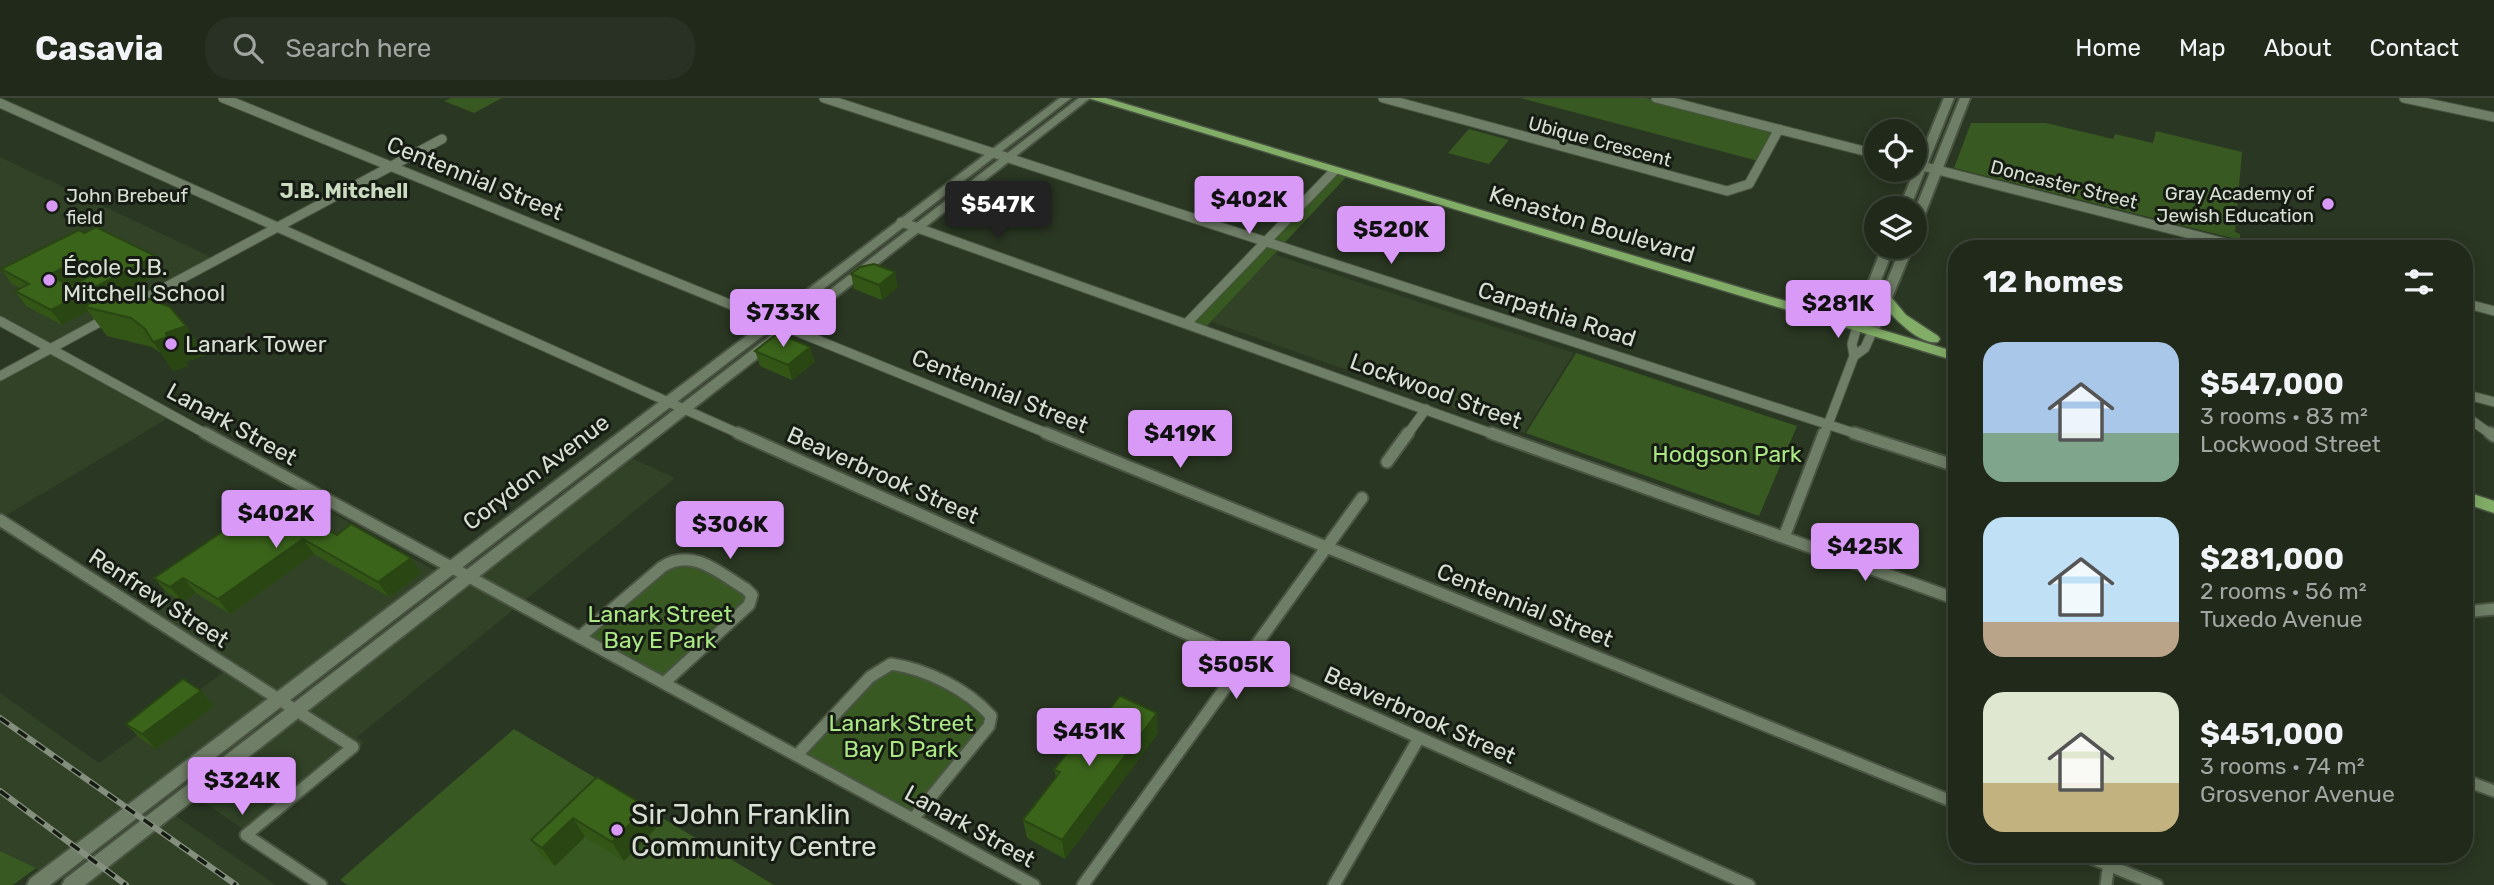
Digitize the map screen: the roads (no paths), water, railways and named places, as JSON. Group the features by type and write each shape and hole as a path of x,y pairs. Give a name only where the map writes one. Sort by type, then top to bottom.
{"main road":[{"name":"Corydon Avenue","path":"71,885 917,228 1066,98"},
{"name":"Corydon Avenue","path":"36,885 901,222 1085,98"},
{"name":"Kenaston Boulevard","path":"1094,98 1334,171 1875,327 1948,354"},
{"name":"Kenaston Boulevard","path":"1120,98 1858,322"},
{"path":"1927,146 1949,98"},
{"path":"1927,196 1965,98"},
{"path":"1858,322 1883,259"},
{"path":"1875,327 1902,259"},
{"path":"1886,300 1901,318 1933,339"},
{"name":"Kenaston Boulevard","path":"1875,327 1948,344"},
{"path":"2473,500 2494,507"},
{"path":"2473,511 2494,518"}],"street":[{"name":"Centennial Street","path":"223,98 1948,800"},
{"name":"Carpathia Road","path":"824,98 1948,463"},
{"name":"Ubique Crescent","path":"1383,98 1727,191 1749,184 1779,130"},
{"path":"1656,98 1864,151"},
{"path":"2404,98 2494,117"},
{"name":"Beaverbrook Street","path":"0,103 1749,885"},
{"path":"0,376 442,139"},
{"name":"Doncaster Street","path":"1927,167 2213,240"},
{"path":"1186,324 1334,171"},
{"name":"Lockwood Street","path":"901,222 1948,596"},
{"path":"2473,305 2494,311"},
{"name":"Lanark Street","path":"0,321 1034,885"},
{"path":"1784,537 1854,356 1852,344 1858,322"},
{"path":"1854,356 1864,348 1875,327"},
{"path":"2473,396 2494,402"},
{"path":"1387,462 1426,409"},
{"path":"2473,421 2494,436"},
{"path":"1083,885 1362,498"},
{"name":"Renfrew Street","path":"0,520 353,747 246,835 321,885"},
{"path":"581,636 662,567 674,560 694,560 746,589 752,595 748,605 664,683"},
{"path":"2473,611 2494,609"},
{"path":"797,755 870,677 891,664 910,667 975,700 985,707 991,716 989,726 914,819"},
{"path":"1334,885 1419,738"},
{"path":"2473,781 2494,783"},
{"path":"2473,783 2494,791"},
{"path":"2106,885 2110,863"},
{"path":"2116,863 2157,885"}],"railway":[{"path":"0,718 236,885"},
{"path":"0,791 126,885"}],"place":[{"name":"Gray Academy of Jewish Education","path":"2328,204"},
{"name":"John Brebeuf field","path":"52,206"},
{"name":"École J.B. Mitchell School","path":"49,280"},
{"name":"Lanark Tower","path":"171,344"},
{"name":"Sir John Franklin Community Centre","path":"617,830"}],"district":[{"name":"J.B. Mitchell","path":"344,191"}],"park label":[{"name":"Hodgson Park","path":"1727,454"},
{"name":"Lanark Street Bay E Park","path":"660,627"},
{"name":"Lanark Street Bay D Park","path":"901,736"}]}
